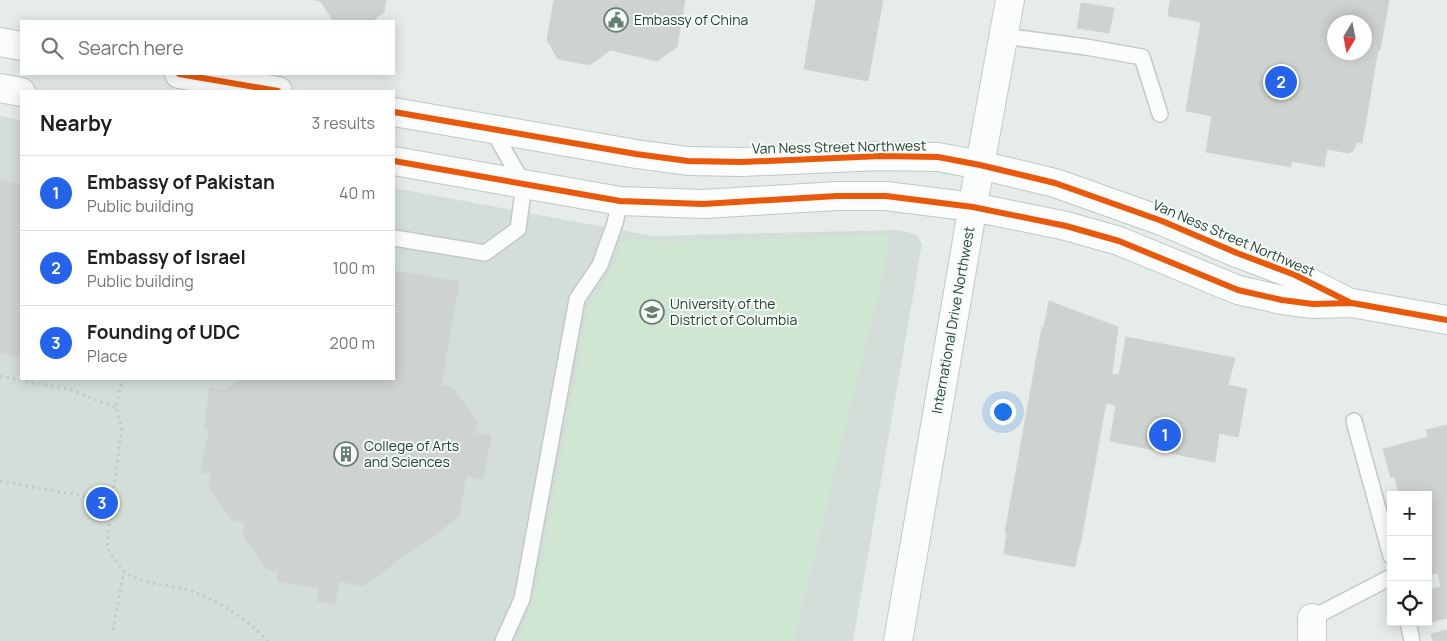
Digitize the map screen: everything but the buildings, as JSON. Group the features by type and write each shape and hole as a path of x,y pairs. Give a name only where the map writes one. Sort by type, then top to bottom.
{"main road":[{"name":"International Drive Northwest","path":"898,641 1010,0"},
{"path":"0,42 20,46"},
{"path":"185,75 272,90"},
{"path":"0,88 20,92"},
{"name":"Van Ness Street Northwest","path":"395,112 636,154 688,161 742,162 881,156 938,157 980,165 1055,183 1162,220 1237,253 1295,274 1352,303"},
{"name":"Van Ness Street Northwest","path":"395,161 620,201 703,204 837,196 886,196 973,207 1066,226 1118,241 1238,290 1282,300 1313,304 1352,303 1447,320"}],"lane":[{"path":"1004,36 1142,56 1160,114"},
{"path":"395,238 485,253 518,229 524,185 492,129"},
{"path":"503,641 522,599 576,299 600,265 620,201"},
{"path":"1354,421 1387,541"},
{"path":"1312,629 1387,579"},
{"path":"1409,626 1412,641"}],"path":[{"path":"0,376 20,380"},
{"path":"21,380 69,389 116,408"},
{"path":"122,380 116,408 122,427 107,547 124,571 138,579 206,596 227,607 268,641"},
{"path":"0,481 112,501"},
{"path":"114,630 124,571"}],"shaded area":[{"name":"University of the District of Columbia","path":"0,116 20,120 20,380 395,380 395,188 653,236 899,230 917,235 922,244 853,641 0,641"}],"green space":[{"path":"892,235 794,641 518,641 534,601 589,307 612,270 624,238 673,242"}],"cycle path":[{"path":"185,75 272,90"},
{"path":"395,112 636,154 688,161 742,162 881,156 938,157 980,165 1055,183 1162,221 1295,275 1349,302"},
{"path":"395,161 620,201 703,204 837,196 886,196 973,207 1066,226 1119,241 1238,290 1282,300 1313,304 1352,303 1447,320"}],"place":[{"name":"Embassy of China","path":"616,20"},
{"name":"Embassy of Israel","path":"1281,82"},
{"name":"University of the District of Columbia","path":"652,312"},
{"name":"Embassy of Pakistan","path":"1165,435"},
{"name":"College of Arts and Sciences","path":"346,454"},
{"name":"Founding of UDC","path":"102,503"}]}
